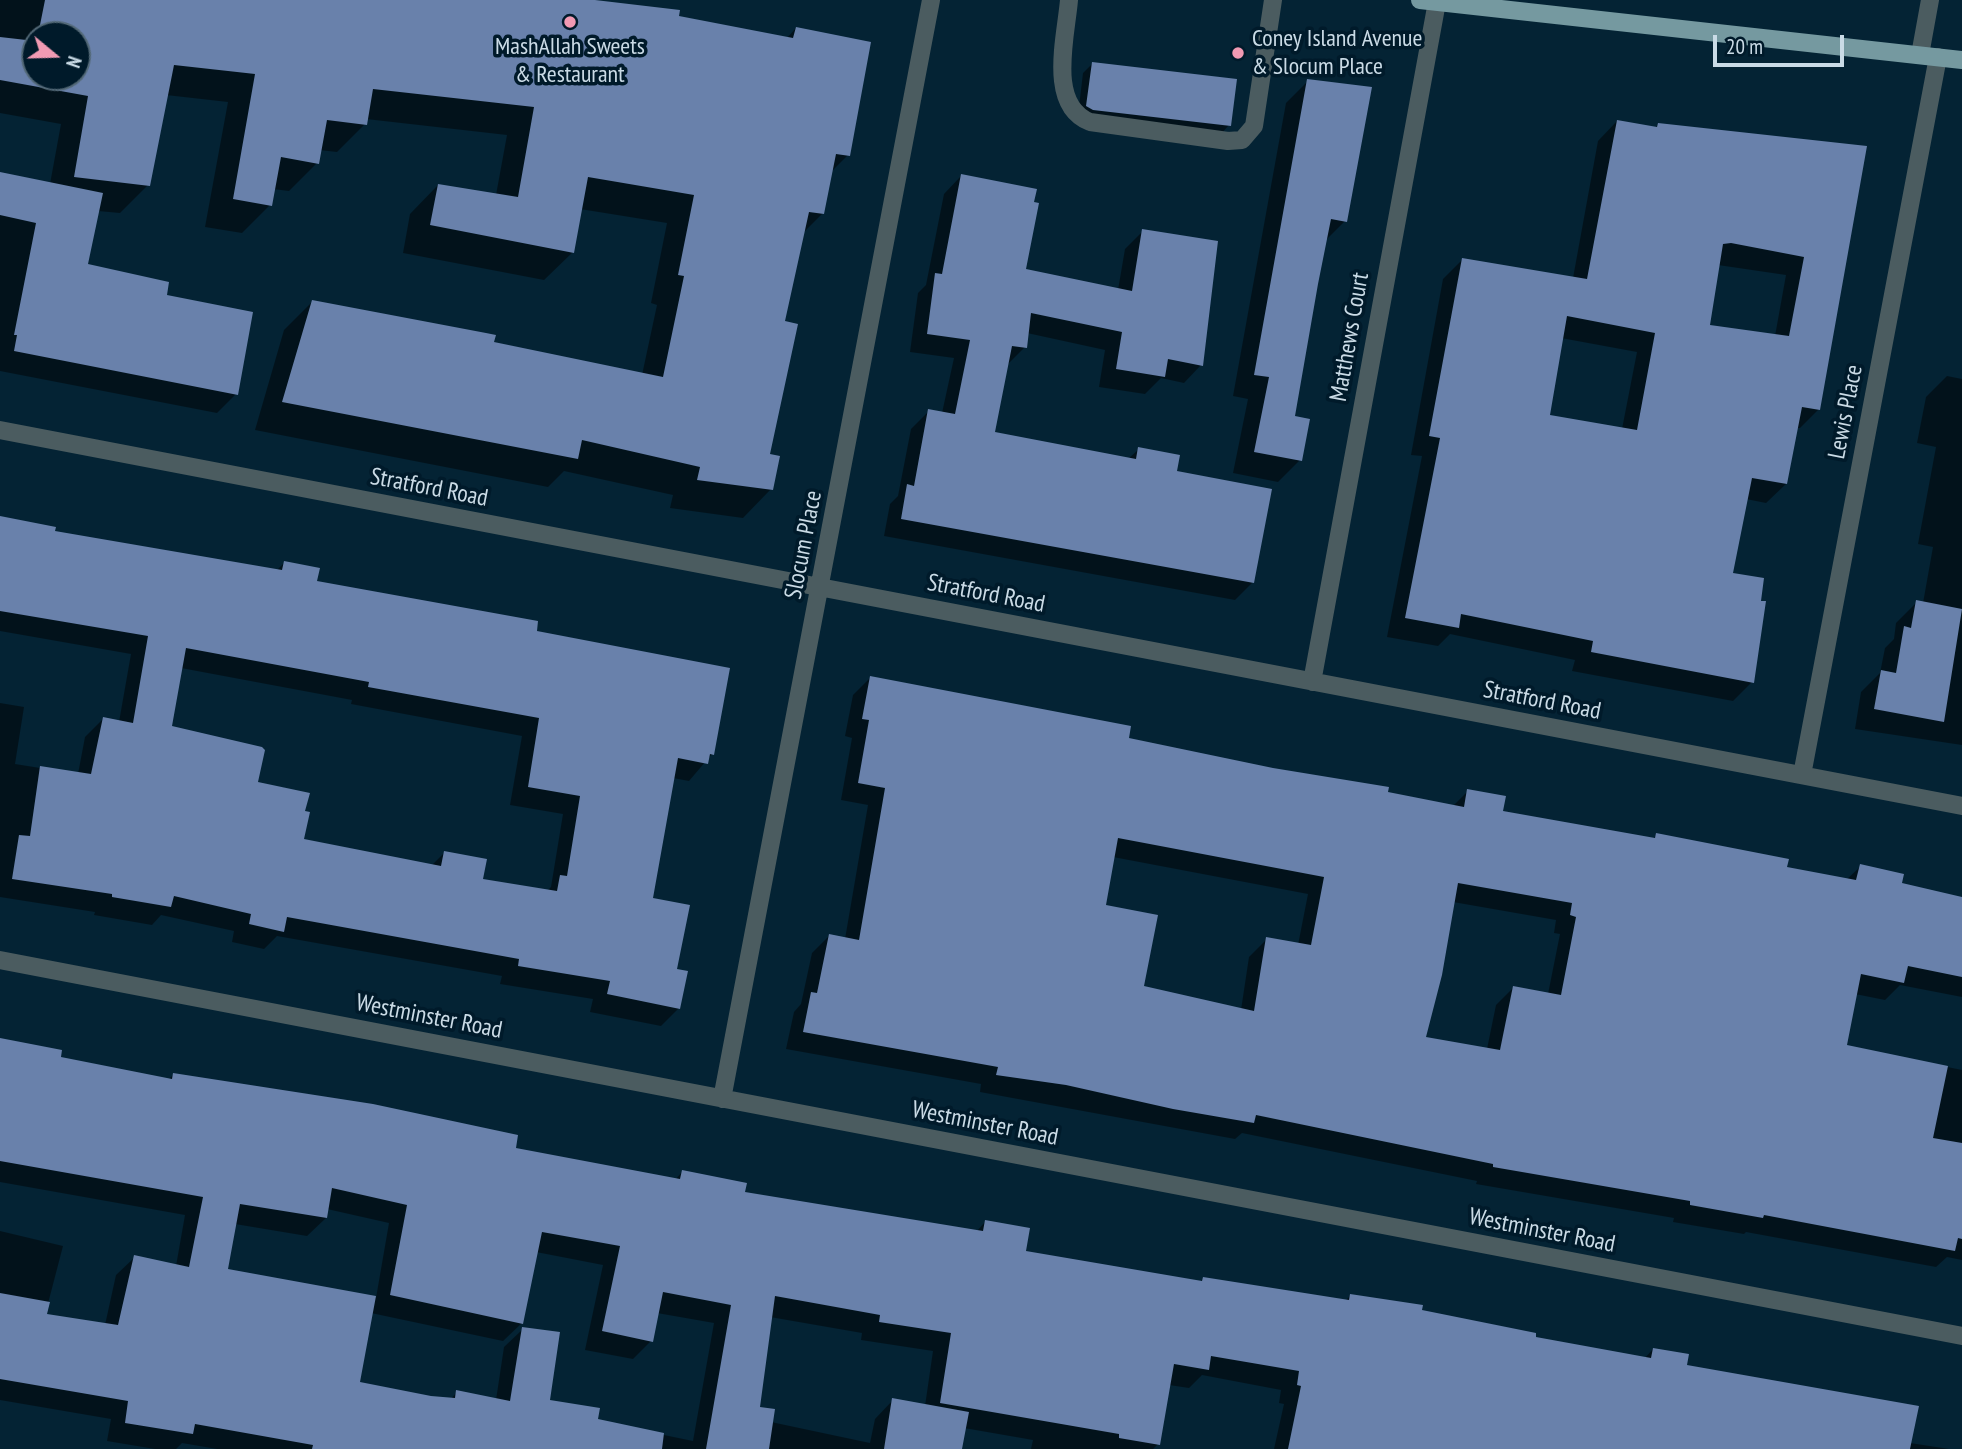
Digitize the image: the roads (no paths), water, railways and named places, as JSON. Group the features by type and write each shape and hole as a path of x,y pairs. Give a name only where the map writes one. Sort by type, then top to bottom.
{"main road":[{"path":"1428,1 1962,60"}],"street":[{"name":"Slocum Place","path":"723,1099 931,0"},
{"path":"1069,0 1063,79 1067,104 1077,117 1090,122 1228,141 1242,140 1254,126 1273,0"},
{"path":"1920,55 1930,0"},
{"name":"Matthews Court","path":"1312,682 1428,1"},
{"name":"Lewis Place","path":"1802,775 1938,57"},
{"name":"Stratford Road","path":"0,430 1962,806"},
{"name":"Westminster Road","path":"0,960 1962,1336"}],"place":[{"name":"MashAllah Sweets & Restaurant","path":"570,22"},
{"name":"Coney Island Avenue & Slocum Place","path":"1238,53"}]}
